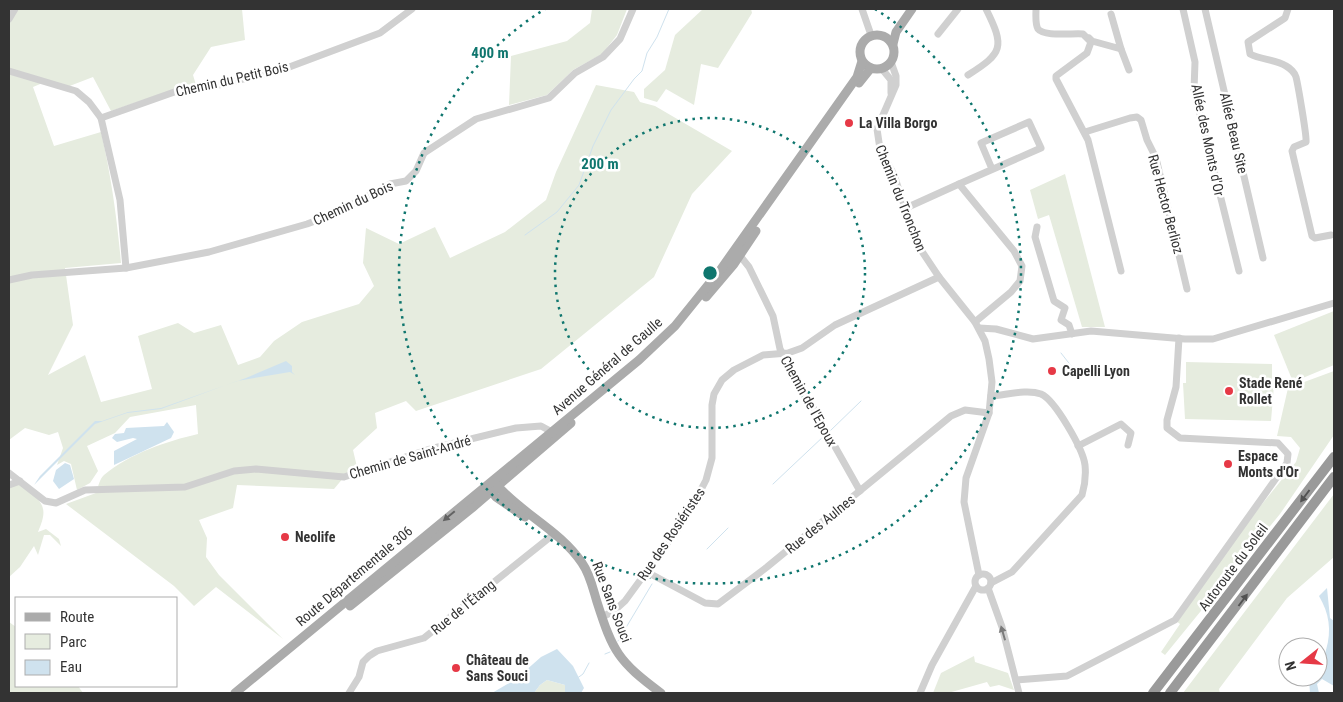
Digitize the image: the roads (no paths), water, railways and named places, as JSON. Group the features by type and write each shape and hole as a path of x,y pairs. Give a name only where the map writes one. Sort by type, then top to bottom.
{"highway":[{"name":"Autoroute du Soleil","path":"1153,693 1334,457"},
{"name":"Autoroute du Soleil","path":"1170,693 1334,478"},
{"path":"1176,693 1213,639"},
{"path":"1145,693 1190,645"}],"main road":[{"path":"905,9 891,29 883,35 871,35 861,45 862,61 871,68 882,69 891,62 895,53 893,44 896,32 912,9"},
{"path":"883,35 893,44"},
{"name":"Avenue Général de Gaulle","path":"740,256 857,77 862,61"},
{"name":"Avenue Général de Gaulle","path":"554,434 662,347 682,326 740,256 804,160 871,68"},
{"name":"Route Départementale 306","path":"235,693 491,488 554,434"},
{"name":"Route Départementale 306","path":"244,693 472,508 491,488"},
{"name":"Rue Sans Souci","path":"491,488 509,506 536,521"},
{"name":"Rue Sans Souci","path":"491,488 570,548 583,564 618,656 636,674 661,693"},
{"path":"472,508 491,502 499,502 509,506"}],"street":[{"path":"9,19 15,9"},
{"name":"Chemin du Petit Bois","path":"101,118 180,90 206,88 284,69 380,33 412,9"},
{"name":"Chemin du Bois","path":"9,280 32,275 126,268 210,252 257,240 336,213 390,184 406,181 416,171 424,153 476,119 549,98 575,73 604,57 620,39 633,9"},
{"path":"862,9 871,35"},
{"path":"938,34 958,9"},
{"path":"968,76 992,60 997,48 996,32 986,9"},
{"path":"1036,9 1037,27 1046,34 1083,34 1092,41 1121,49"},
{"name":"Allée des Monts d'Or","path":"1183,9 1195,62 1194,90 1239,271"},
{"name":"Allée Beau Site","path":"1205,9 1263,258"},
{"path":"1288,9 1285,18 1248,42 1250,54 1260,59 1277,61 1295,75 1302,119 1307,136 1306,142 1294,147 1292,151 1312,236 1315,238 1331,235"},
{"path":"1111,14 1128,70"},
{"path":"1089,38 1091,47 1087,53 1056,76 1085,132 1121,271"},
{"name":"Chemin du Tronchon","path":"891,62 896,76 896,85 877,129 877,140 906,208 917,244 939,277 977,325 989,359 991,396 989,413 966,478 964,502 974,550 986,580 1020,693"},
{"path":"882,69 890,80 891,93"},
{"path":"9,72 76,91 89,102 101,118 120,200 126,268"},
{"name":"Rue Hector Berlioz","path":"1085,132 1130,118 1137,117 1141,120 1147,140 1156,158 1187,289"},
{"path":"906,208 1041,148 1030,122 982,143 992,169"},
{"path":"958,184 1014,251 1022,266 1020,281 977,325"},
{"path":"1037,227 1035,237 1054,301 1065,308 1061,320 1069,325 1072,334"},
{"name":"Chemin de l'Epoux","path":"740,256 773,316 783,353 860,491"},
{"name":"Rue des Rosiéristes","path":"602,617 620,606 647,572 688,515 706,480 712,458 712,405 718,386 734,370 751,361 771,353 783,353 802,348 835,324 939,277"},
{"path":"977,325 1029,339 1097,331 1180,338 1223,338 1334,303"},
{"path":"1016,680 1067,676 1175,620 1287,463 1288,454 1278,443 1180,438 1167,428 1167,420 1176,387 1180,338"},
{"path":"978,587 975,580 1005,577 1012,572 1082,495 1085,484 1084,463 1078,446 1051,401 1045,396 1033,393 991,396"},
{"name":"Rue des Aulnes","path":"647,572 705,603 718,604 951,416 965,410 989,413"},
{"path":"1078,446 1121,424 1132,433 1128,445"},
{"name":"Chemin de Saint-André","path":"20,481 50,503 56,503 85,490 185,487 226,473 256,468 344,477 430,449 516,428 541,426 554,434"},
{"path":"9,472 20,481"},
{"path":"9,485 20,481"},
{"name":"Rue de l'Étang","path":"349,693 359,677 363,662 377,651 424,638 554,534"},
{"path":"920,693 968,602 978,587 986,580"}],"water":[{"path":"286,361 292,366 292,372 295,375 290,372 238,381"},
{"path":"226,385 161,409 127,413 95,424 34,485 40,476 95,421 102,421 128,412 161,408"},
{"path":"167,422 174,432 171,438 114,465 114,451 137,439 133,438 117,442 112,438 115,434 124,433 126,428 164,426"},
{"path":"65,463 70,465 74,479 59,489 53,481 56,470"},
{"path":"1327,588 1330,618 1334,621 1334,686 1328,682 1329,629 1325,609 1319,596"},
{"path":"557,649 573,666 584,688 581,693 565,693 565,685 547,680 534,693 492,693 516,679 541,657"},
{"path":"1310,687 1318,687 1319,693 1310,693"}],"waterway":[{"path":"525,235 557,212 579,185 593,146 611,110 642,71 647,53 657,37 669,9"},
{"path":"1061,353 1079,376 1128,371"},
{"path":"830,431 861,401"},
{"path":"773,484 825,435"},
{"path":"707,549 728,528"},
{"path":"618,641 652,584"},
{"path":"605,654 610,652"},
{"path":"576,679 583,674 589,663"}],"place":[{"name":"La Villa Borgo","path":"849,123"},
{"name":"Capelli Lyon","path":"1052,371"},
{"name":"Stade René Rollet","path":"1229,391"},
{"name":"Espace Monts d'Or","path":"1228,464"},
{"name":"Neolife","path":"285,537"},
{"name":"Château de Sans Souci","path":"456,668"}]}
